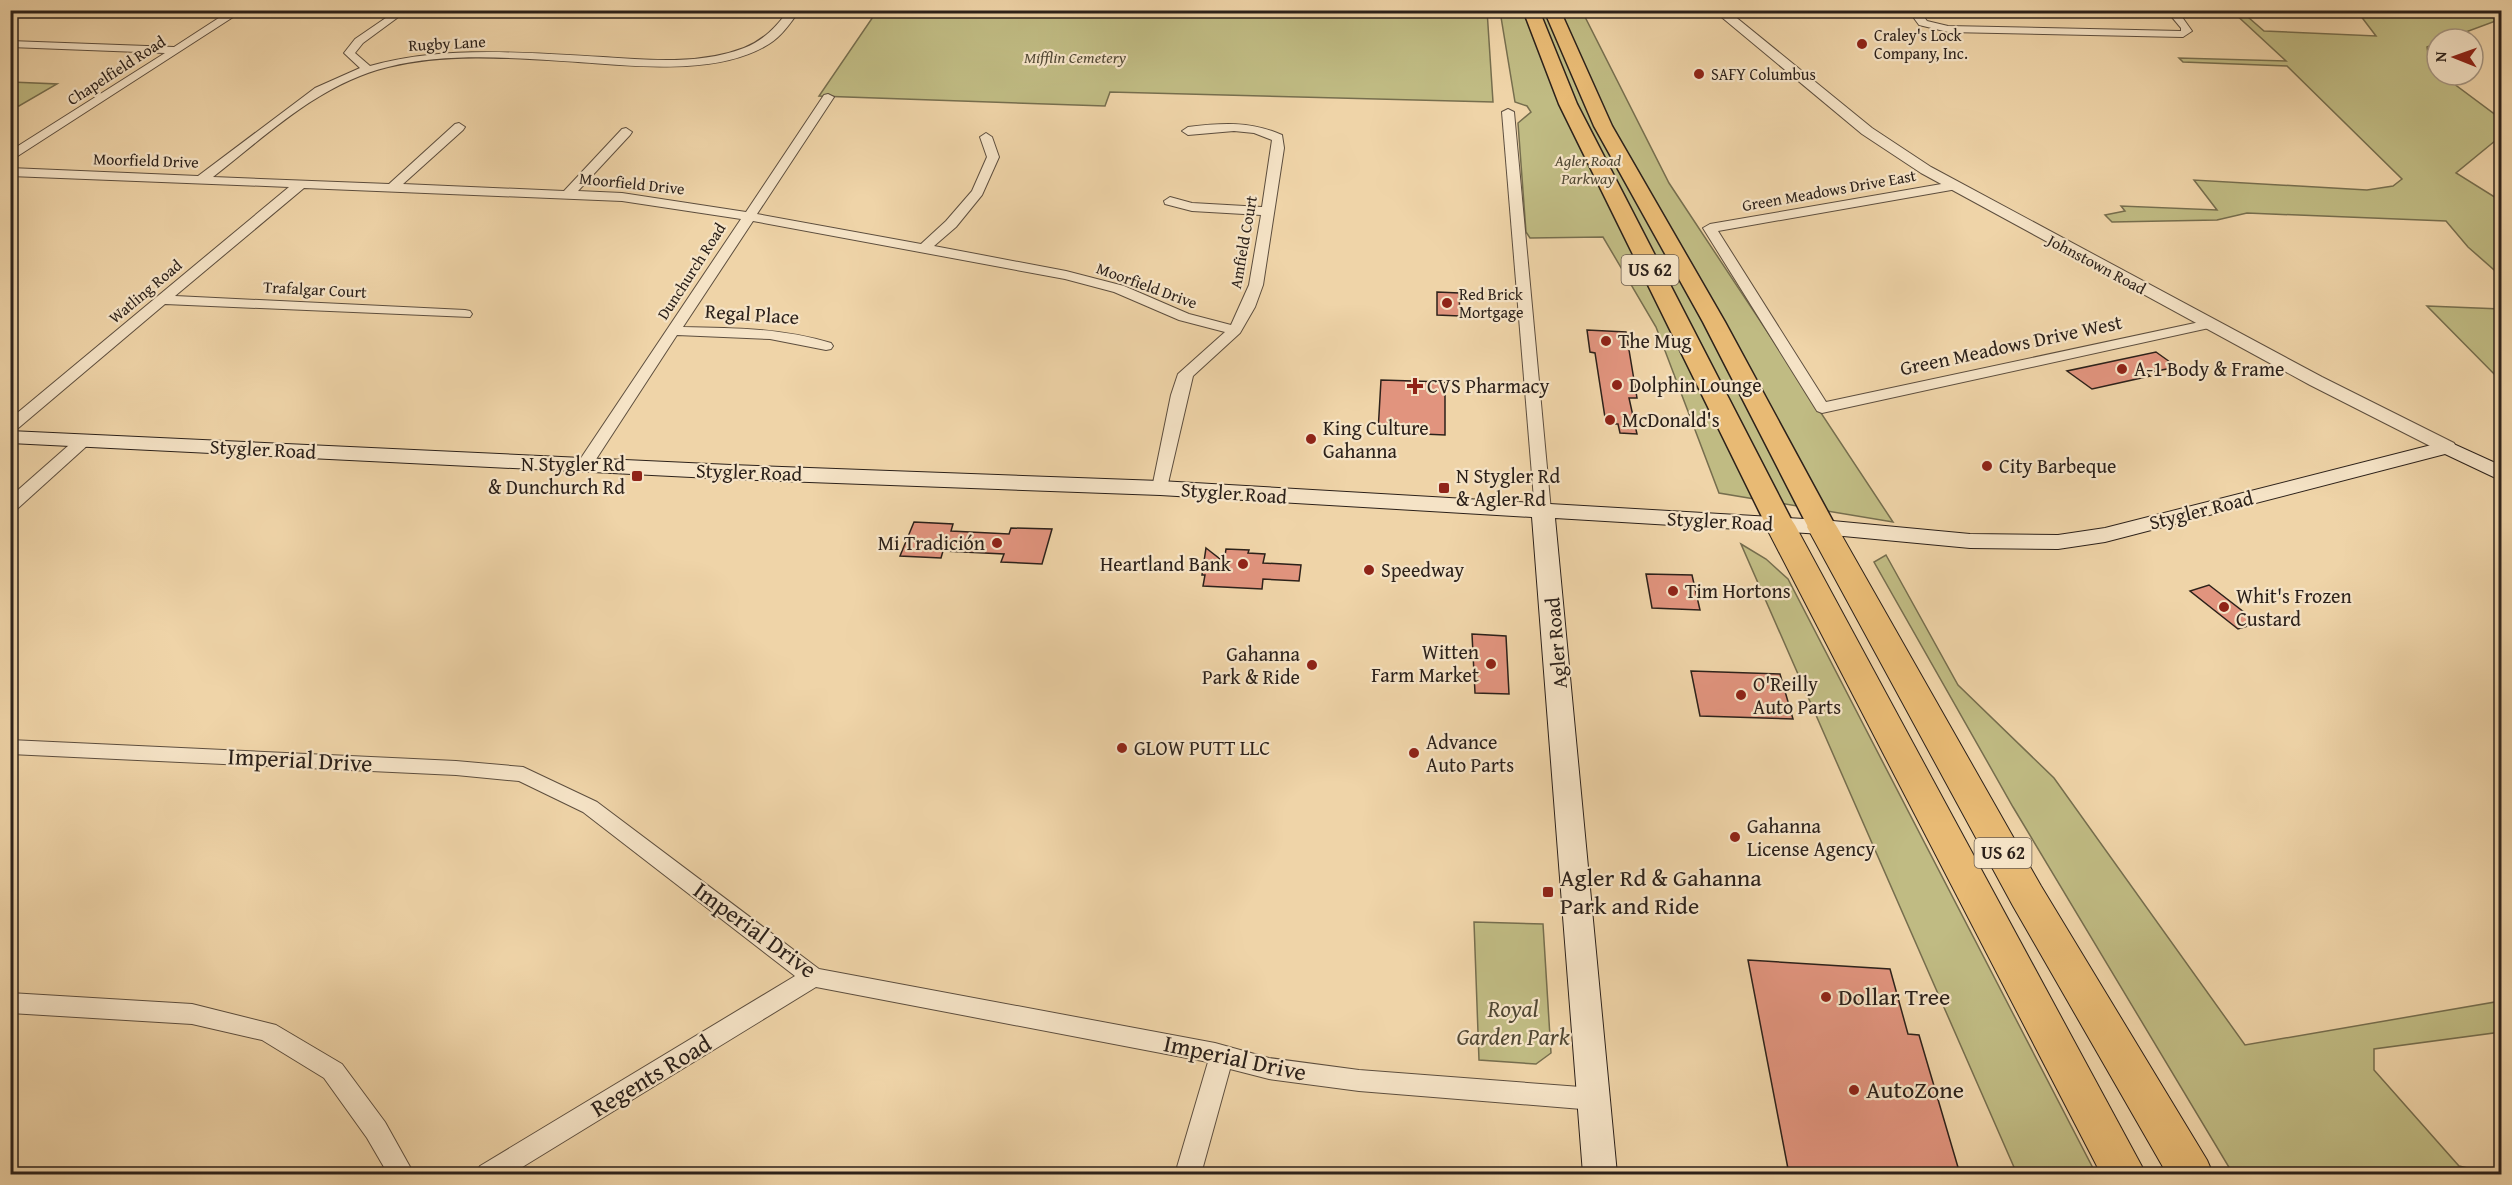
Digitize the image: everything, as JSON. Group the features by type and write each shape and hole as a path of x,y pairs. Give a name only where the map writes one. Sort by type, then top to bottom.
{"highway":[{"name":"US 62","path":"1531,10 1568,104 1780,525 2124,1174"},
{"name":"US 62","path":"1552,10 1603,126 1714,322 1822,527 2027,896 2191,1174"}],"main road":[{"name":"Stygler Road","path":"10,437 585,465 1160,488 1822,527 1970,541 2058,542 2105,535 2447,447"},
{"name":"Johnstown Road","path":"2447,447 2502,475"},
{"name":"Agler Road","path":"1543,511 1558,656 1600,1174"}],"street":[{"name":"Chapelfield Road","path":"10,158 239,10"},
{"name":"Rugby Lane","path":"202,179 319,90 334,80 366,68 422,57 478,56 662,63 703,60 730,55 763,43 779,31 795,10"},
{"name":"Johnstown Road","path":"1719,10 1867,131 1953,186 2209,324 2447,447"},
{"path":"1913,10 1923,23 1948,29 2183,34 2187,31 2186,27 2171,10"},
{"path":"366,68 349,53 359,41 393,16"},
{"path":"10,44 177,50"},
{"path":"730,55 742,60"},
{"name":"Dunchurch Road","path":"585,465 828,97"},
{"name":"Agler Road","path":"1508,112 1543,511"},
{"path":"393,187 459,127"},
{"name":"Amfield Court","path":"1160,488 1179,395 1186,374 1235,330 1248,307 1256,285 1278,138 1264,130 1244,127 1188,131"},
{"path":"569,193 626,132"},
{"path":"924,248 951,224 978,192 993,157 986,137"},
{"name":"Moorfield Drive","path":"10,172 569,193 683,204 1066,275 1119,289 1184,317 1235,330"},
{"name":"Watling Road","path":"10,427 302,183"},
{"name":"Green Meadows Drive East","path":"1822,408 1710,228 1953,186"},
{"path":"1170,201 1192,207 1268,211"},
{"name":"Trafalgar Court","path":"163,300 465,314"},
{"name":"Green Meadows Drive West","path":"1822,408 2209,324"},
{"name":"Regal Place","path":"674,331 777,335 804,338 826,346"},
{"path":"10,506 83,441"},
{"name":"Imperial Drive","path":"10,747 456,768 523,774 590,807 813,977 1222,1056 1262,1067 1395,1086 1594,1099"},
{"name":"Regents Road","path":"489,1174 813,977"},
{"path":"10,1003 192,1014 268,1032 333,1071 376,1130 400,1174"},
{"path":"1188,1174 1222,1056"}],"green space":[{"name":"Mifflin Cemetery","path":"1487,10 1493,102 1110,92 1105,106 819,96 877,11"},
{"name":"Agler Road Parkway","path":"1500,11 1582,11 1669,183 1893,522 1719,493 1656,327 1603,237 1530,238 1526,232 1518,123 1531,112 1527,106 1515,102"},
{"path":"2232,11 2241,11 2264,31 2376,36 2357,11 2501,11 2501,19 2479,27 2425,27 2425,87 2458,87 2501,119 2501,136 2456,173 2501,201 2501,276 2468,247 2446,221 2247,213 2217,220 2112,222 2105,215 2125,211 2121,206 2217,210 2194,180 2367,190 2393,186 2402,179 2287,66 2183,62 2179,58 2286,61"},
{"path":"11,82 57,84 19,106 11,106"},
{"path":"2427,306 2501,309 2501,381"},
{"path":"1741,544 1766,559 1788,579 2096,1174 2017,1174"},
{"path":"1886,555 1958,685 2054,778 2245,1045 2501,1001 2501,1032 2374,1049 2374,1070 2459,1166 2493,1174 2233,1174 2013,807 1874,562"},
{"name":"Royal Garden Park","path":"1474,922 1543,924 1551,1053 1536,1064 1479,1060"}],"building":[{"name":"Red Brick Mortgage","path":"1437,292 1459,293 1460,316 1437,315"},
{"path":"1587,330 1626,332 1637,398 1629,398 1637,434 1620,433 1618,424 1606,424 1595,353 1590,352"},
{"name":"A-1 Body & Frame","path":"2156,352 2177,367 2146,373 2150,376 2092,389 2067,371"},
{"name":"CVS Pharmacy","path":"1381,380 1445,382 1445,435 1378,432"},
{"name":"Mi Tradición","path":"914,522 953,524 951,531 1009,534 1011,528 1052,529 1042,564 1001,562 1004,554 943,551 941,558 900,556"},
{"name":"Heartland Bank","path":"1206,548 1224,562 1226,549 1249,550 1248,553 1265,554 1263,563 1301,565 1299,581 1263,579 1262,589 1203,586 1205,575 1202,575"},
{"name":"Tim Hortons","path":"1646,574 1692,575 1700,610 1652,608"},
{"name":"Whit's Frozen Custard","path":"2209,585 2258,623 2238,629 2190,591"},
{"name":"Witten Farm Market","path":"1472,634 1506,636 1509,694 1475,693"},
{"name":"O'Reilly Auto Parts","path":"1691,671 1780,674 1793,719 1700,716"},
{"path":"1748,960 1890,969 1908,1034 1919,1035 1960,1174 1789,1174"}],"place":[{"name":"Craley's Lock Company, Inc.","path":"1862,44"},
{"name":"SAFY Columbus","path":"1699,74"},
{"name":"Red Brick Mortgage","path":"1447,303"},
{"name":"The Mug","path":"1606,341"},
{"name":"A-1 Body & Frame","path":"2122,369"},
{"name":"Dolphin Lounge","path":"1617,385"},
{"name":"CVS Pharmacy","path":"1415,386"},
{"name":"McDonald's","path":"1610,420"},
{"name":"King Culture Gahanna","path":"1311,439"},
{"name":"City Barbeque","path":"1987,466"},
{"name":"N Stygler Rd & Dunchurch Rd","path":"637,476"},
{"name":"N Stygler Rd & Agler Rd","path":"1444,488"},
{"name":"Mi Tradición","path":"997,543"},
{"name":"Heartland Bank","path":"1243,564"},
{"name":"Speedway","path":"1369,570"},
{"name":"Tim Hortons","path":"1673,591"},
{"name":"Whit's Frozen Custard","path":"2224,607"},
{"name":"Witten Farm Market","path":"1491,664"},
{"name":"Gahanna Park & Ride","path":"1312,665"},
{"name":"O'Reilly Auto Parts","path":"1741,695"},
{"name":"GLOW PUTT LLC","path":"1122,748"},
{"name":"Advance Auto Parts","path":"1414,753"},
{"name":"Gahanna License Agency","path":"1735,837"},
{"name":"Agler Rd & Gahanna Park and Ride","path":"1548,892"},
{"name":"Dollar Tree","path":"1826,997"},
{"name":"AutoZone","path":"1854,1090"}]}
